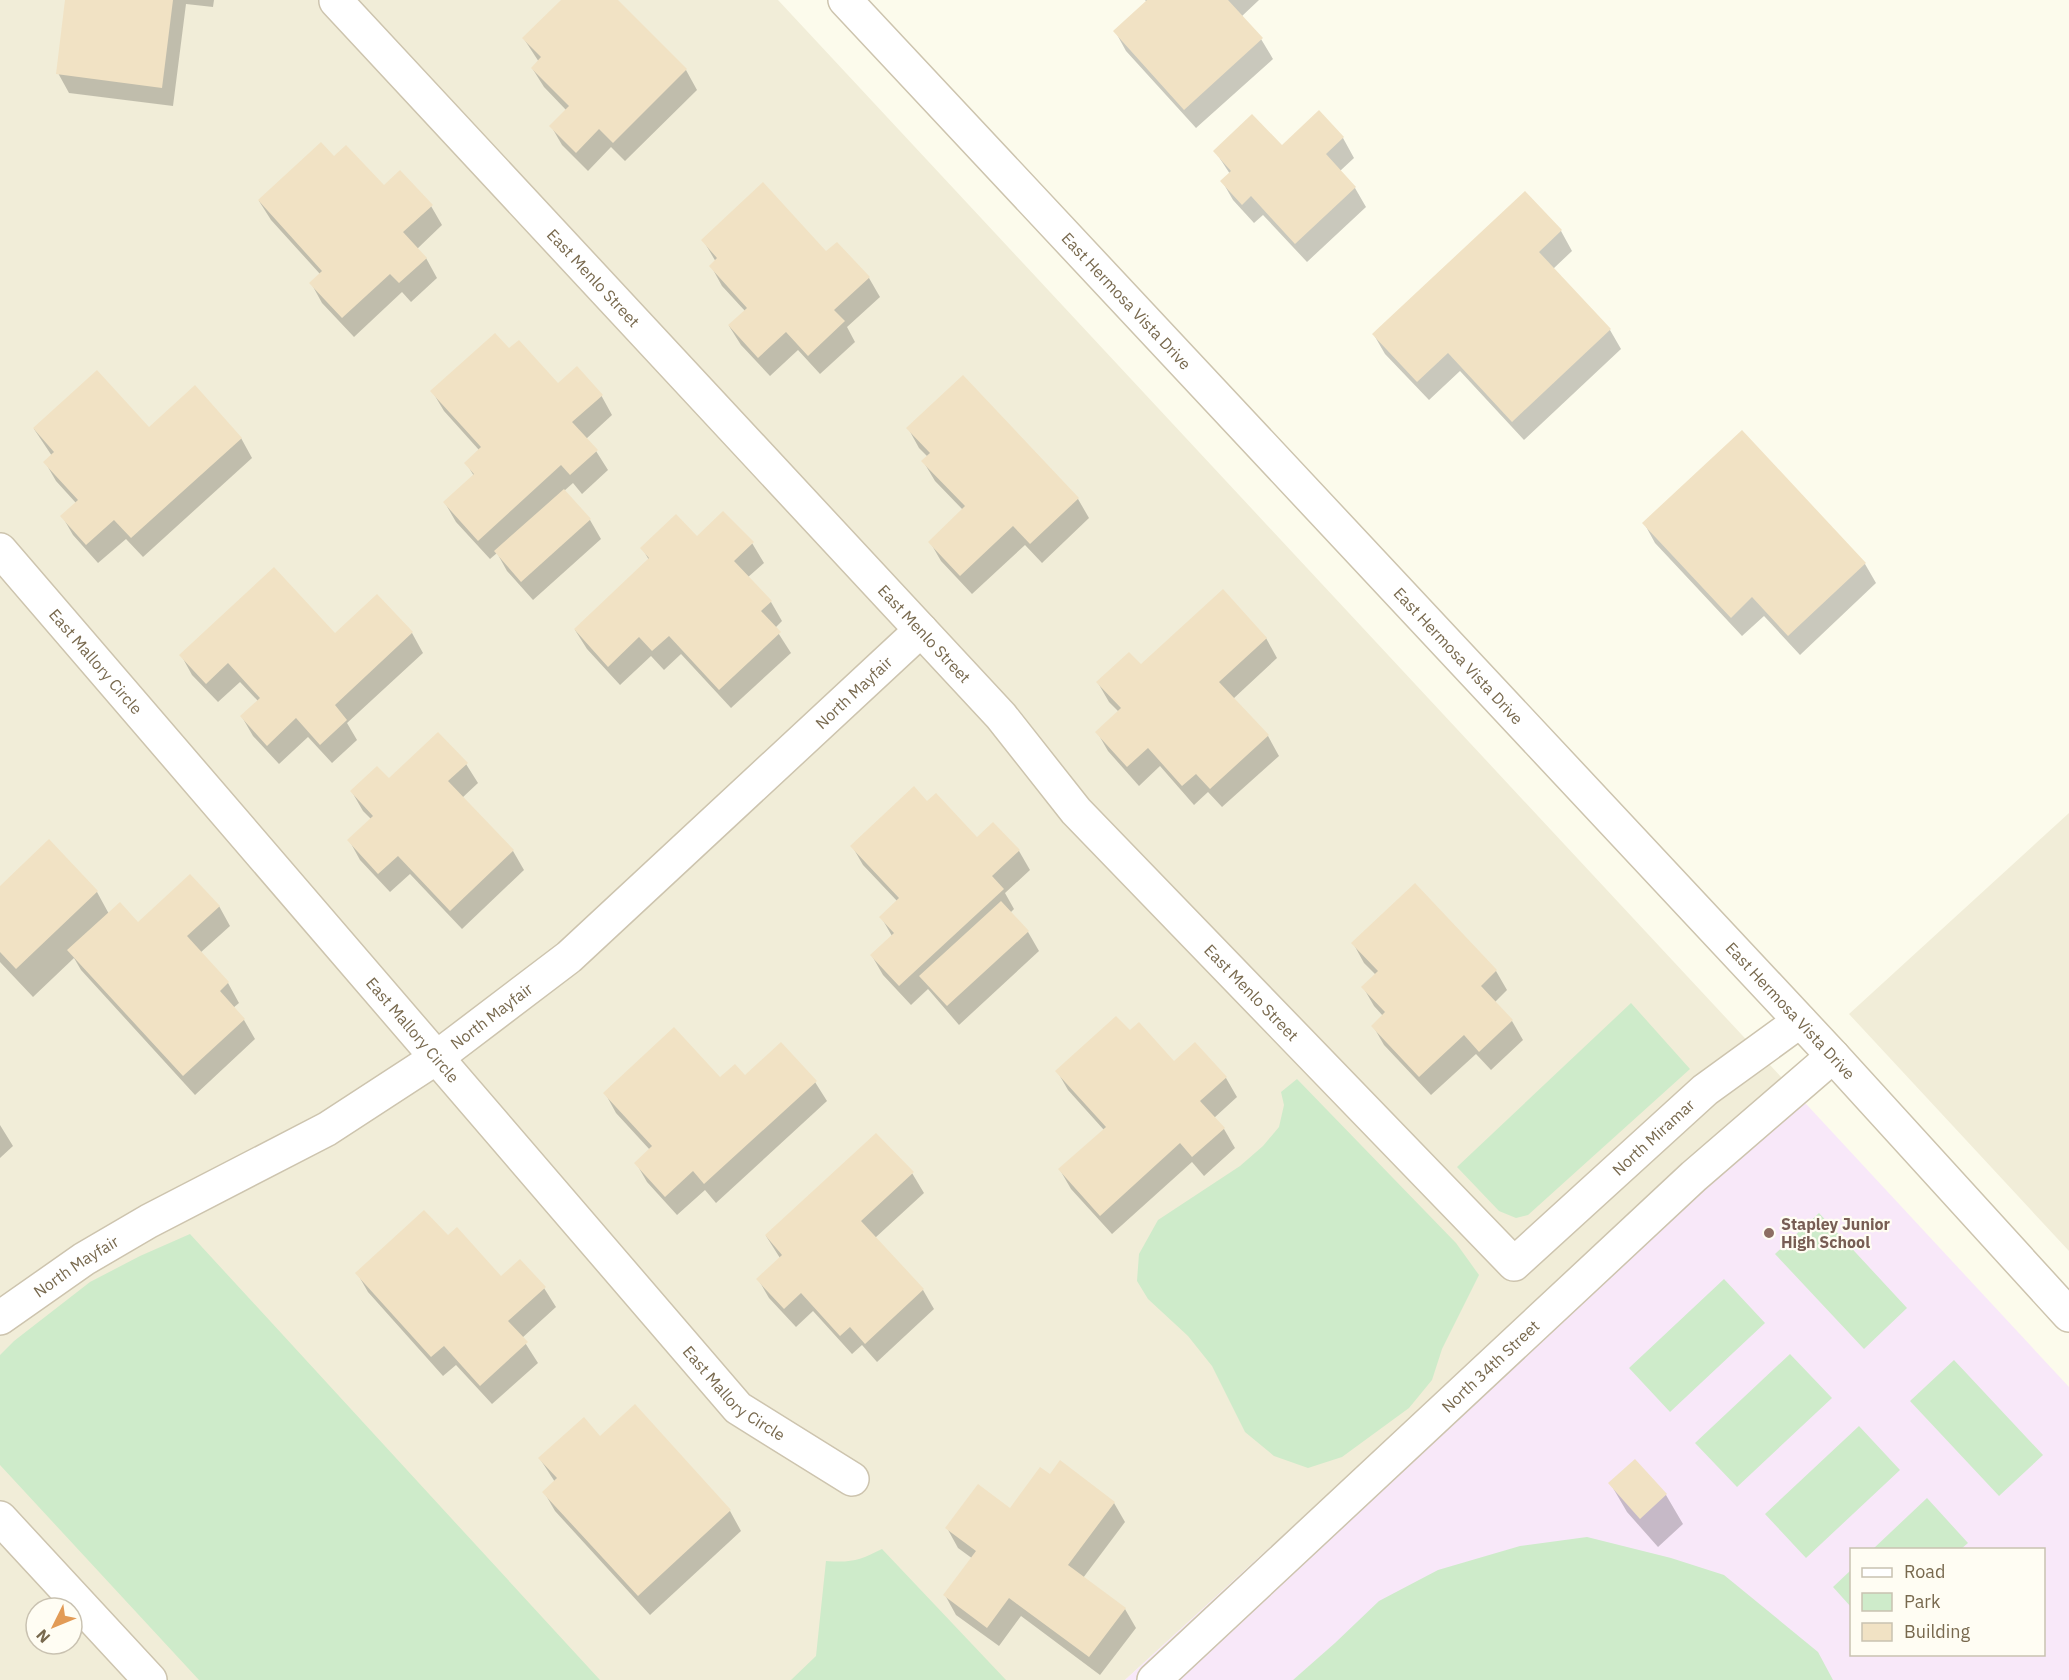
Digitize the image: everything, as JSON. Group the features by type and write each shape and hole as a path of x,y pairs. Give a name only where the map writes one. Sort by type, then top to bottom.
{"street":[{"name":"East Hermosa Vista Drive","path":"845,0 1833,1056 2069,1315"},
{"name":"East Menlo Street","path":"336,1 1001,716 1076,811 1514,1264"},
{"name":"East Mallory Circle","path":"0,550 738,1408 852,1479"},
{"name":"North Mayfair","path":"0,1318 84,1259 149,1221 327,1129 436,1058 569,957 921,630"},
{"name":"North Miramar","path":"1514,1264 1705,1090 1800,1021"},
{"name":"North 34th Street","path":"1154,1680 1694,1176 1833,1056"},
{"path":"0,1518 150,1680"}],"shaded area":[{"path":"0,0 778,0 1782,1078 1125,1680 0,1680"},
{"path":"2069,813 2069,1251 1849,1014"},
{"name":"Stapley Junior High School","path":"1782,1078 2069,1387 2069,1680 1125,1680"}],"green space":[{"path":"1631,1003 1690,1069 1528,1215 1516,1218 1499,1211 1457,1167"},
{"path":"1297,1079 1456,1243 1479,1275 1442,1349 1432,1380 1409,1408 1342,1457 1308,1468 1274,1456 1245,1432 1212,1366 1188,1336 1148,1299 1137,1281 1139,1254 1158,1220 1240,1166 1263,1146 1279,1127 1284,1105 1281,1092"},
{"path":"1819,1213 1907,1308 1864,1349 1775,1254"},
{"path":"190,1234 600,1680 199,1680 0,1465 0,1355 14,1341 90,1282 140,1256"},
{"path":"1724,1279 1765,1323 1670,1412 1629,1368"},
{"path":"1790,1354 1832,1398 1737,1487 1695,1443"},
{"path":"1954,1360 2043,1455 1999,1496 1910,1401"},
{"path":"1859,1426 1900,1470 1806,1558 1765,1514"},
{"path":"1927,1498 1968,1543 1962,1548 1874,1548"},
{"path":"1587,1537 1671,1558 1724,1575 1818,1652 1833,1680 1293,1680 1379,1601 1438,1570 1520,1546"},
{"path":"882,1549 1006,1680 791,1680 816,1656 826,1561 855,1560"},
{"path":"1850,1571 1850,1606 1833,1587"}],"building":[{"path":"65,0 173,0 162,88 56,74"},
{"path":"561,0 618,0 687,69 613,143 599,129 576,153 549,126 569,106 531,68 541,57 522,38"},
{"path":"1147,0 1228,0 1263,38 1184,110 1113,31"},
{"path":"1319,110 1344,137 1326,154 1356,187 1295,244 1251,196 1242,205 1220,181 1231,171 1213,151 1252,114 1282,145"},
{"path":"321,142 334,156 346,145 384,185 400,170 433,205 403,232 427,258 399,283 390,274 342,318 309,283 322,271 258,200"},
{"path":"763,182 826,251 837,242 870,277 834,310 845,321 808,356 786,332 758,358 728,325 747,308 709,266 717,258 701,240"},
{"path":"1525,191 1562,230 1539,252 1611,329 1512,422 1448,353 1417,382 1372,334"},
{"path":"495,333 509,348 519,340 558,383 577,366 603,395 572,422 598,450 570,475 561,465 478,541 443,502 474,474 464,463 481,447 430,391"},
{"path":"97,370 149,427 195,385 242,438 131,538 114,520 86,545 60,516 78,500 43,462 54,452 33,428"},
{"path":"963,375 1079,498 1030,544 1013,526 960,576 928,542 965,506 921,461 930,453 906,428"},
{"path":"1742,430 1866,563 1788,636 1752,597 1731,618 1642,523"},
{"path":"564,489 591,519 521,582 494,551"},
{"path":"723,511 754,542 734,561 772,601 761,611 781,632 719,690 669,636 652,651 639,637 608,667 574,629 649,558 640,548 676,514 697,536"},
{"path":"274,567 335,633 377,594 413,632 335,705 347,720 320,745 296,718 267,746 240,716 260,698 228,663 206,684 179,655"},
{"path":"1223,589 1267,638 1219,682 1269,735 1210,789 1196,774 1182,786 1148,748 1127,767 1095,732 1121,708 1096,682 1129,652 1141,664"},
{"path":"438,732 468,763 448,781 514,850 450,911 398,856 378,874 347,840 373,816 350,791 377,766 389,778"},
{"path":"914,786 927,801 936,793 977,837 993,822 1020,850 992,876 1004,889 899,986 870,955 894,933 879,917 899,898 850,846"},
{"path":"49,839 98,891 16,969 0,952 0,886"},
{"path":"190,874 220,906 187,936 229,982 220,991 245,1019 183,1076 67,950 120,902 138,922"},
{"path":"1415,883 1497,970 1481,986 1513,1020 1479,1052 1464,1035 1419,1077 1371,1026 1385,1012 1361,987 1378,971 1351,943"},
{"path":"1001,901 1029,931 947,1006 919,976"},
{"path":"1116,1016 1130,1030 1139,1022 1174,1061 1195,1042 1227,1077 1200,1101 1225,1128 1192,1157 1180,1143 1100,1216 1058,1169 1106,1127 1055,1071"},
{"path":"674,1027 720,1077 735,1064 745,1075 781,1042 817,1081 704,1184 693,1171 665,1197 634,1163 652,1146 603,1093"},
{"path":"876,1133 914,1172 861,1221 924,1289 865,1344 850,1327 840,1336 801,1293 784,1309 756,1279 782,1255 765,1235"},
{"path":"424,1210 448,1235 457,1227 501,1276 520,1259 546,1287 508,1321 528,1342 480,1386 444,1346 431,1357 355,1273"},
{"path":"635,1404 731,1510 638,1596 542,1492 557,1478 538,1458 584,1417 600,1436"},
{"path":"1635,1459 1667,1494 1640,1519 1608,1483"},
{"path":"1060,1460 1115,1502 1068,1565 1126,1608 1089,1657 1009,1598 987,1628 943,1595 976,1551 945,1528 978,1484 1010,1508 1040,1467 1050,1474"}],"place":[{"name":"Stapley Junior High School","path":"1769,1233"}]}
